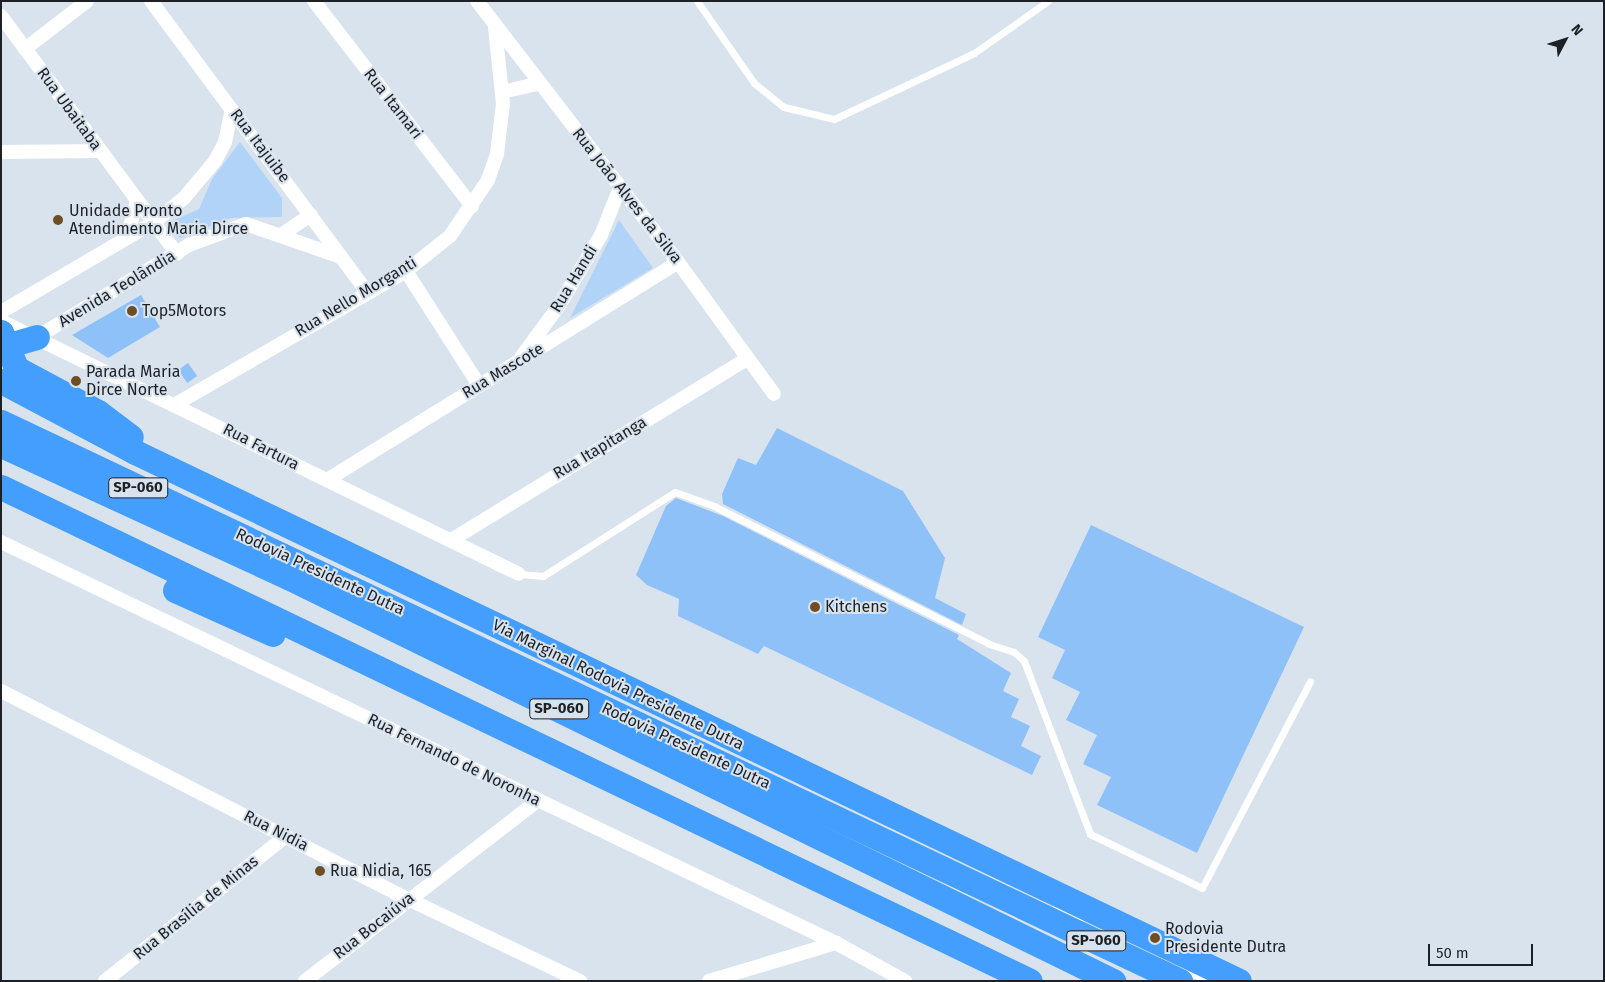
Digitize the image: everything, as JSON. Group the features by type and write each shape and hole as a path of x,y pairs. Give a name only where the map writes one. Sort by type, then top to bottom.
{"highway":[{"path":"37,337 5,339 10,361 16,368 98,412 174,472"},
{"name":"Via Marginal Rodovia Presidente Dutra","path":"1,380 174,472 1239,981"},
{"name":"Rodovia Presidente Dutra","path":"1,422 1013,901 1177,971"},
{"name":"Rodovia Presidente Dutra","path":"1,445 288,576 1113,981"},
{"name":"SP-060","path":"1,488 68,521 171,588 233,619 399,677 1030,981"}],"street":[{"path":"25,49 87,1"},
{"name":"Rua Itajuibe","path":"151,1 367,292"},
{"name":"Rua Itamari","path":"314,1 472,206"},
{"name":"Rua João Alves da Silva","path":"477,1 538,84 678,262 774,394"},
{"name":"Rua Ubaitaba","path":"1,16 176,254"},
{"name":"Rua Nello Morganti","path":"176,404 406,271 450,236 472,206 497,154 502,92 495,26"},
{"path":"502,92 538,84"},
{"path":"1,312 153,223 184,198 215,161 225,142 232,110"},
{"path":"1,152 100,151"},
{"name":"Rua Handi","path":"517,363 560,304 601,235 620,188"},
{"path":"127,238 137,201"},
{"path":"282,235 311,215"},
{"name":"Avenida Teolândia","path":"37,337 202,238 246,224 341,257"},
{"name":"Rua Mascote","path":"327,480 678,262"},
{"path":"406,271 479,385"},
{"name":"Rua Fartura","path":"1,321 176,404 327,480 452,539 519,574"},
{"name":"Rua Itapitanga","path":"452,539 748,358"},
{"name":"Rua Fernando de Noronha","path":"1,542 836,943 905,981"},
{"name":"Rua Nidia","path":"1,691 408,899 580,981"},
{"name":"Rua Bocaiúva","path":"305,981 408,899 538,800"},
{"name":"Rua Brasília de Minas","path":"105,981 286,836"},
{"path":"710,981 836,943"}],"lane":[{"path":"698,1 754,83 784,108 834,118 974,53 1048,1"},
{"path":"519,574 543,576 675,492 714,506 988,644 1014,652 1024,660 1090,834 1202,888 1310,681"},
{"path":"1013,901 1076,916 1156,953"},
{"path":"1177,971 1207,981"}],"shaded area":[{"path":"240,142 282,198 282,217 231,218 180,238 168,223 199,209 212,179"},
{"path":"619,220 653,268 570,318"}],"building":[{"name":"Top5Motors","path":"141,295 160,327 108,358 72,335"},
{"path":"188,363 197,376 187,383 178,370"},
{"path":"777,428 903,491 945,558 935,598 966,614 962,625 723,504 722,494 738,458 756,465"},
{"name":"Kitchens","path":"676,498 723,516 959,635 957,639 1011,673 1003,691 1019,699 1011,717 1030,726 1021,746 1041,756 1032,775 764,646 758,654 678,616 679,599 647,585 636,575 666,506"},
{"path":"1091,525 1304,627 1197,853 1097,805 1111,777 1083,764 1097,735 1066,720 1080,692 1052,678 1065,650 1038,637"}],"place":[{"name":"Unidade Pronto Atendimento Maria Dirce","path":"58,220"},
{"name":"Top5Motors","path":"132,311"},
{"name":"Parada Maria Dirce Norte","path":"76,381"},
{"name":"Kitchens","path":"815,607"},
{"name":"Rua Nidia, 165","path":"320,871"},
{"name":"Rodovia Presidente Dutra","path":"1155,938"}]}
